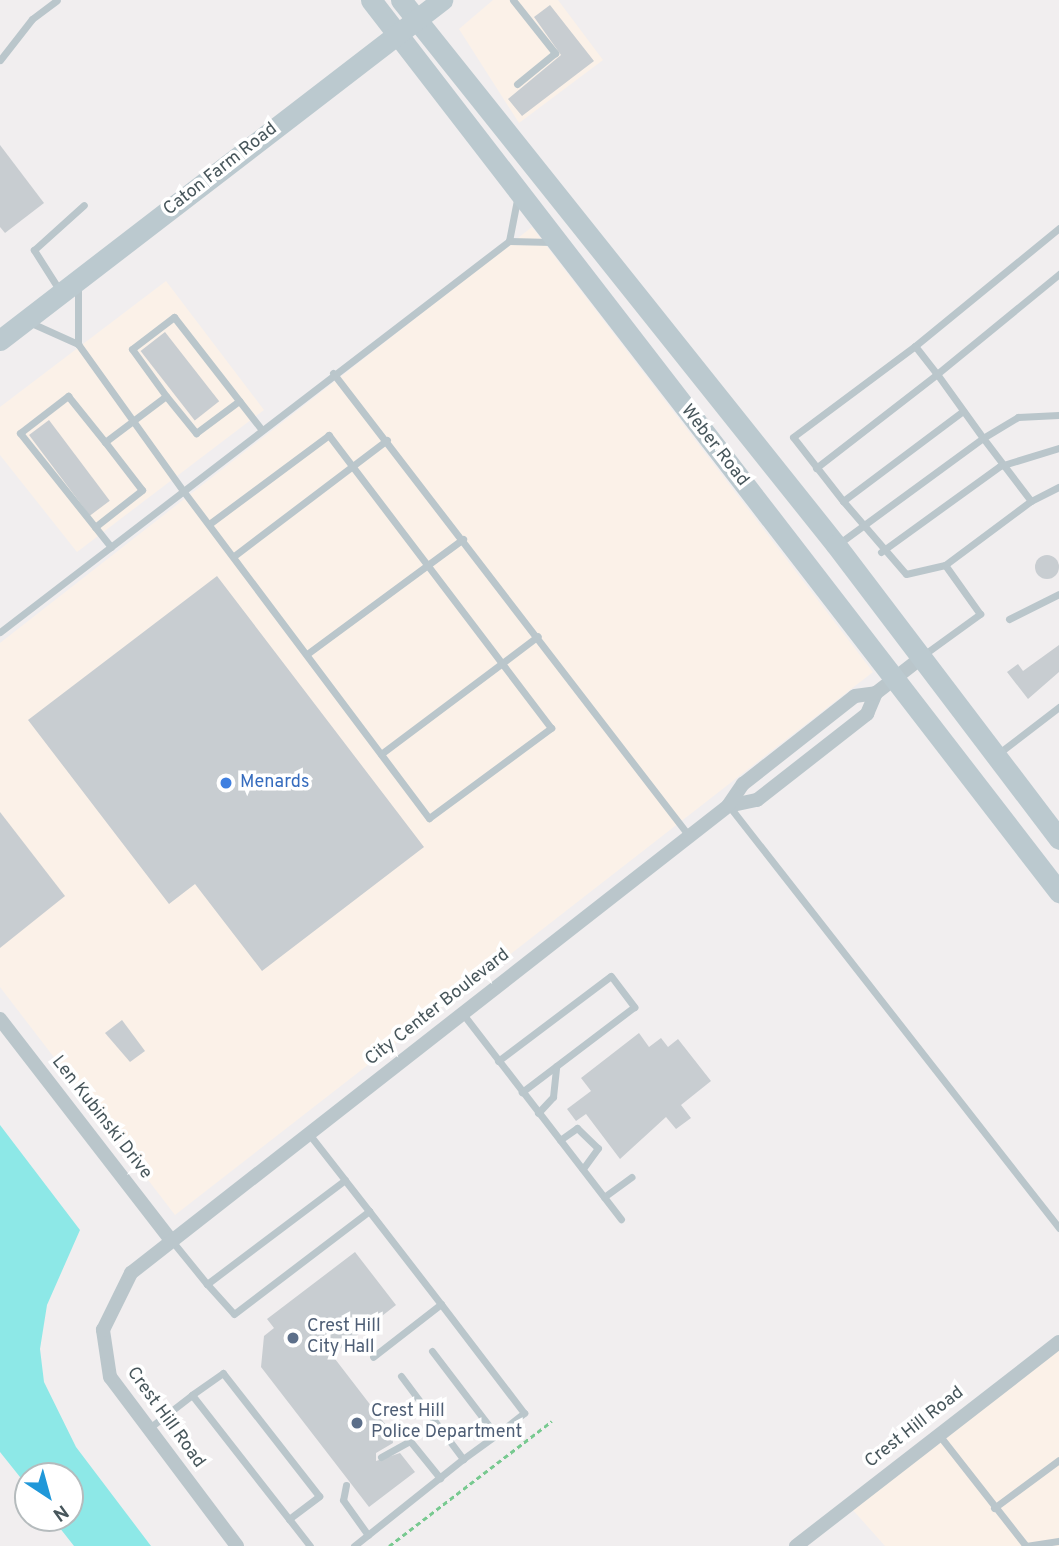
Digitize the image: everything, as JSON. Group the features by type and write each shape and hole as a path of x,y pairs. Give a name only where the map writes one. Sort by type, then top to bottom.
{"main road":[{"name":"Weber Road","path":"371,0 1059,892"},
{"name":"Weber Road","path":"401,0 836,545 994,757 1059,839"},
{"name":"Caton Farm Road","path":"0,340 442,0"}],"street":[{"path":"876,693 921,658"},
{"name":"City Center Boulevard","path":"728,806 757,800 867,714 876,693"},
{"name":"City Center Boulevard","path":"171,1240 728,806 743,785 855,696 876,693"},
{"name":"Len Kubinski Drive","path":"0,1019 171,1240"},
{"name":"Crest Hill Road","path":"171,1240 124,1282 103,1331 110,1377 147,1430 237,1546"},
{"name":"Crest Hill Road","path":"796,1546 1059,1342"}],"lane":[{"path":"0,61 32,19 57,0"},
{"path":"513,0 555,53 517,84"},
{"path":"0,632 184,492 333,373 509,241 517,219 515,186"},
{"path":"61,292 34,250 85,205"},
{"path":"1059,228 915,346 793,437 861,528 881,552 906,575 945,565 1031,501 1059,487"},
{"path":"509,241 561,245"},
{"path":"816,468 1059,274"},
{"path":"78,344 79,279"},
{"path":"239,401 196,433 132,349 174,317 262,430"},
{"path":"25,320 78,344 184,492 429,818 551,728 329,435 209,524"},
{"path":"915,346 983,438 1000,466 1031,501"},
{"path":"333,373 538,636 689,836"},
{"path":"95,527 142,490 68,396 20,433 95,527 111,547"},
{"path":"105,442 166,396"},
{"path":"843,501 963,411"},
{"path":"836,545 983,438 1018,417 1059,415"},
{"path":"234,556 387,440"},
{"path":"881,552 1000,466 1059,448"},
{"path":"307,654 463,539"},
{"path":"921,658 980,614 945,565"},
{"path":"1009,619 1059,594"},
{"path":"381,754 538,636"},
{"path":"994,757 1059,707"},
{"path":"728,806 1059,1228"},
{"path":"498,1061 611,976 634,1007 522,1091"},
{"path":"463,1014 621,1219"},
{"path":"538,1112 553,1097 556,1066"},
{"path":"560,1140 577,1128 598,1148 583,1169"},
{"path":"309,1134 524,1413 354,1546"},
{"path":"604,1197 632,1177"},
{"path":"207,1284 345,1180"},
{"path":"171,1240 234,1314 369,1211"},
{"path":"373,1357 441,1304"},
{"path":"432,1351 496,1435"},
{"path":"147,1430 223,1373 319,1496 289,1519"},
{"path":"401,1376 463,1459"},
{"path":"192,1395 310,1546"},
{"path":"938,1434 1026,1546 1059,1541"},
{"path":"381,1457 410,1441 440,1478"},
{"path":"994,1508 1059,1460"},
{"path":"346,1485 343,1500 368,1535"}],"path":[{"path":"388,1546 552,1420"}],"shaded area":[{"path":"493,0 558,0 603,60 519,123 459,29"},
{"path":"532,227 873,672 175,1215 0,987 0,643"},
{"path":"166,281 264,410 77,552 0,455 0,407"},
{"path":"1059,1348 1059,1546 885,1546 852,1509"}],"water":[{"path":"0,1125 80,1230 47,1305 40,1349 44,1382 76,1447 151,1546 74,1546 63,1532 84,1532 84,1462 14,1462 14,1470 0,1452"}],"building":[{"path":"550,5 594,61 522,116 508,99 561,55 534,17"},
{"path":"0,145 44,203 5,233 0,227"},
{"path":"165,332 219,401 195,420 141,351"},
{"path":"49,420 110,501 90,516 29,435"},
{"path":"1047,555 1056,558 1059,567 1056,576 1047,579 1038,576 1035,567 1038,558"},
{"name":"Menards","path":"217,576 424,847 262,971 195,884 169,904 28,720"},
{"path":"1059,645 1059,672 1028,699 1007,672 1018,664 1023,671"},
{"path":"0,812 65,896 0,948"},
{"path":"122,1020 145,1051 130,1062 105,1033"},
{"path":"639,1033 649,1047 661,1038 668,1047 678,1039 711,1081 681,1105 691,1118 676,1129 666,1117 620,1159 586,1114 576,1121 567,1109 591,1091 581,1078"},
{"path":"355,1252 396,1305 332,1355 392,1433 393,1443 376,1453 376,1461 400,1453 415,1472 369,1507 261,1367 264,1336 274,1328 267,1319"}],"place":[{"name":"Menards","path":"226,783"},
{"name":"Crest Hill City Hall","path":"293,1338"},
{"name":"Crest Hill Police Department","path":"357,1423"}]}
